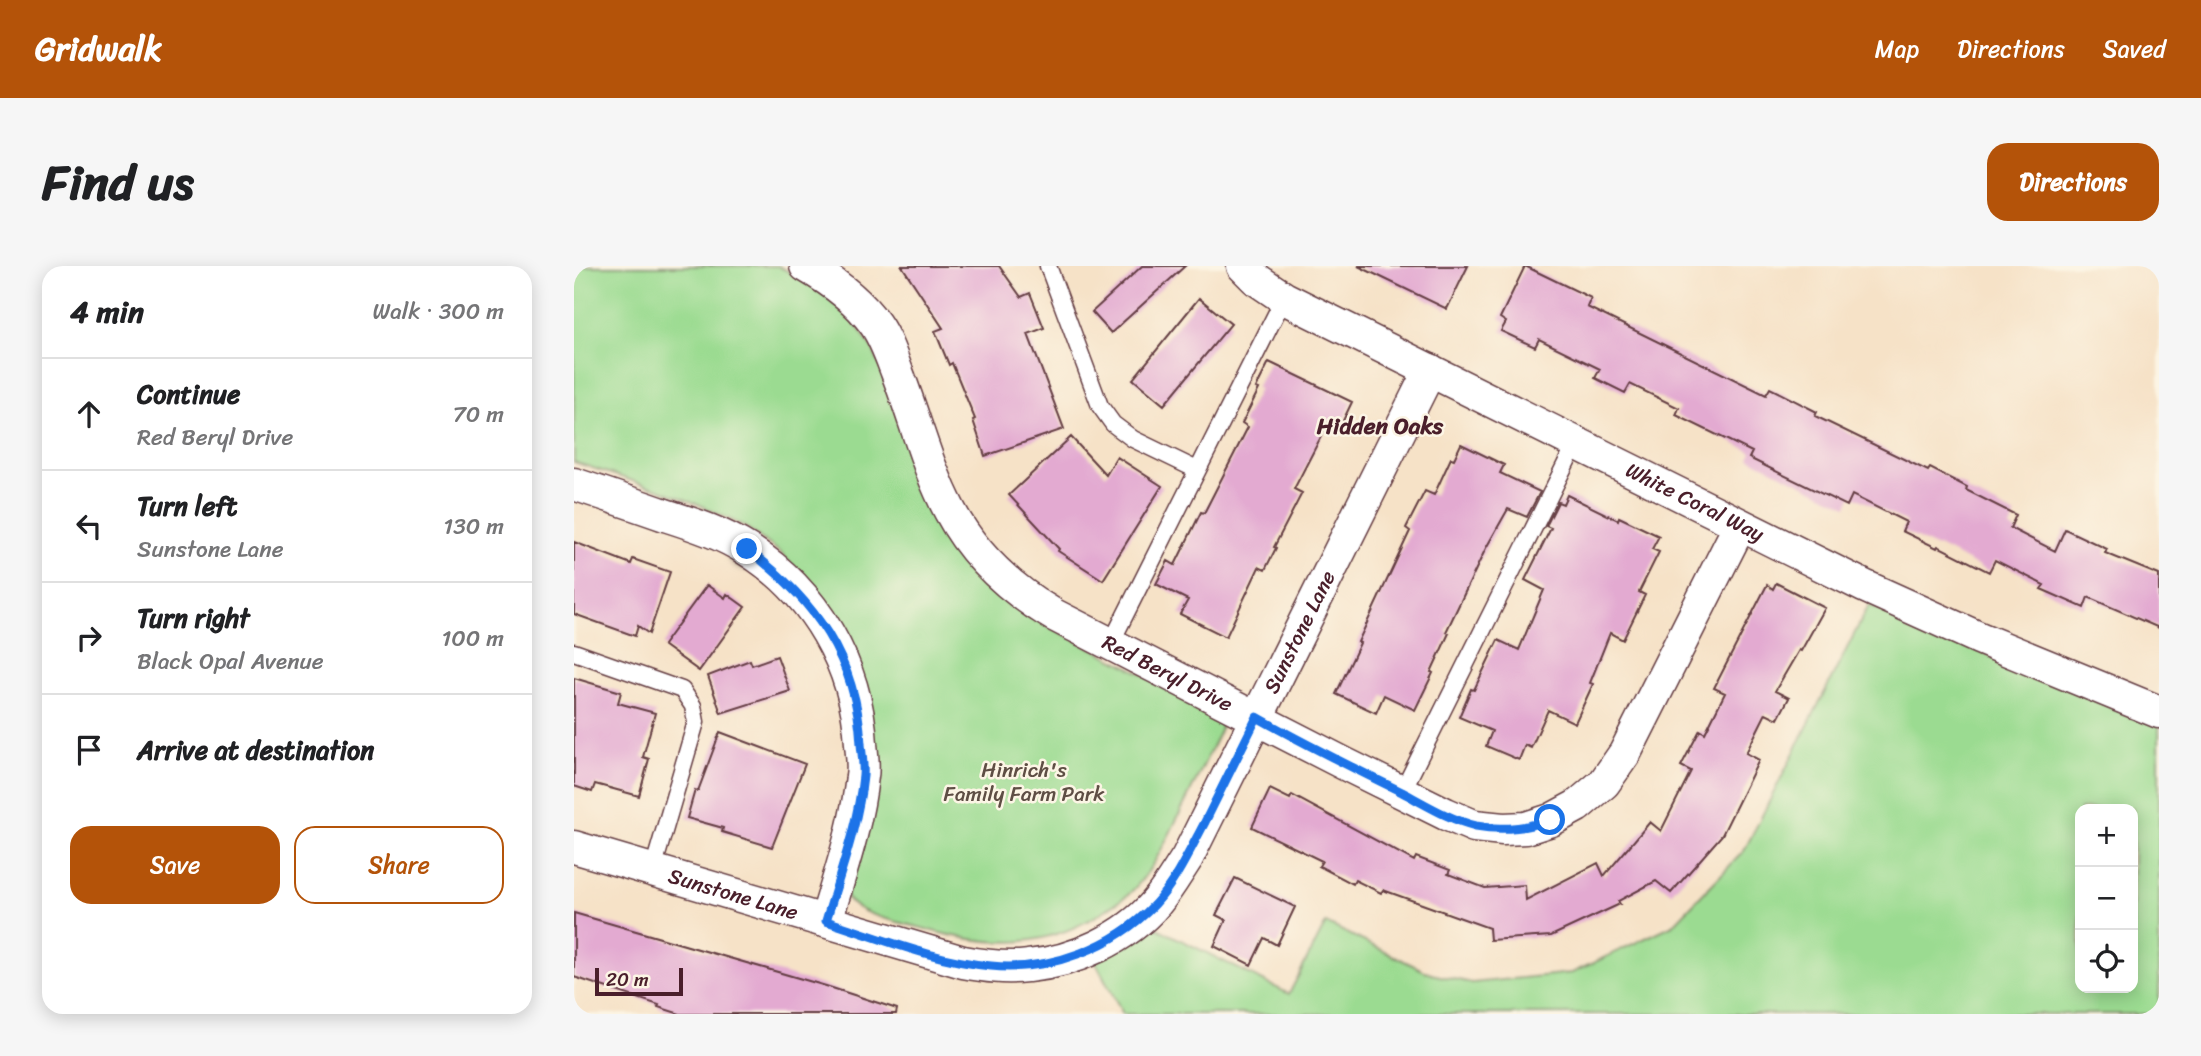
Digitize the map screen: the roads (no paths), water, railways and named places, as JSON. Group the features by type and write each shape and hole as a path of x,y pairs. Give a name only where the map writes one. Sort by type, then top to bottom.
{"street":[{"name":"Red Beryl Drive","path":"806,266 827,278 852,298 876,325 950,510 968,539 992,568 1025,598 1402,792 1474,826 1526,828 1550,820 1577,806 1604,783 1625,753 1740,525"},
{"name":"White Coral Way","path":"1243,266 1284,298 1740,525 1923,614 2159,712"},
{"name":"Sunstone Lane","path":"574,847 932,955 992,967 1028,966 1056,961 1112,938 1136,922 1157,902 1186,858 1430,370"},
{"path":"574,484 714,532 747,549 775,570 798,593 819,618 834,642 856,699 863,774 857,812 826,921"}],"lane":[{"path":"1048,266 1100,406 1114,424 1133,439 1197,470"},
{"path":"1111,643 1284,298"},
{"path":"1402,792 1576,443"},
{"path":"574,652 682,690 693,706 696,722 653,869"}],"district":[{"name":"Hidden Oaks","path":"1380,426"}],"park label":[{"name":"Hinrich's Family Farm Park","path":"1024,782"}]}
